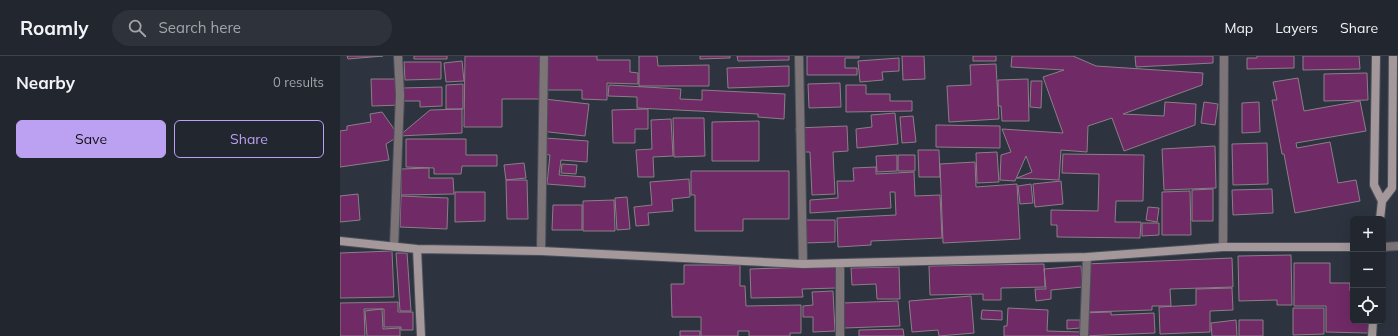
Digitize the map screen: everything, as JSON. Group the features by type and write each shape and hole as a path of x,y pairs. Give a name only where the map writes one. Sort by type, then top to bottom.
{"street":[{"path":"394,247 400,102 398,56"},
{"path":"541,251 544,56"},
{"path":"799,56 802,264"},
{"path":"1223,247 1224,56"},
{"path":"1376,56 1374,186 1382,201"},
{"path":"1380,216 1382,201 1392,188 1393,56"},
{"path":"340,242 417,249 541,251 802,264 1087,257 1223,247 1350,247"},
{"path":"1386,247 1398,246"},
{"path":"417,249 421,336"},
{"path":"1084,336 1087,257"},
{"path":"840,264 840,336"},
{"path":"1372,336 1373,324"}],"building":[{"path":"347,56 383,56 348,59"},
{"path":"414,56 447,56 447,59 414,59"},
{"path":"465,56 542,56 541,99 502,99 502,127 464,127"},
{"path":"546,56 597,56 597,60 630,60 630,72 638,73 638,84 607,83 607,100 582,99 582,90 545,90"},
{"path":"639,56 657,56 658,66 709,65 709,86 639,86"},
{"path":"700,56 730,56 730,58 700,59"},
{"path":"737,56 789,56 789,60 738,61"},
{"path":"807,56 859,56 859,58 845,58 845,68 857,68 857,75 807,75"},
{"path":"902,56 924,56 925,79 903,80"},
{"path":"973,56 996,56 996,61 973,61"},
{"path":"1012,56 1073,56 1096,66 1203,73 1202,85 1123,114 1164,116 1165,102 1196,104 1195,125 1124,151 1112,118 1088,126 1087,152 1061,150 1059,180 1017,178 1032,172 1026,156 1015,181 1000,180 1001,155 1011,152 1002,129 1063,133 1043,77 1064,70 1011,67"},
{"path":"1135,56 1213,56 1213,63 1136,67"},
{"path":"1257,56 1294,56 1294,68 1247,69 1247,58 1257,58"},
{"path":"1303,56 1359,56 1360,69 1303,70"},
{"path":"899,58 899,71 882,72 883,80 860,82 858,61"},
{"path":"462,61 464,81 446,82 444,63"},
{"path":"404,62 441,62 441,79 405,80"},
{"path":"996,64 999,119 949,122 947,86 971,85 970,65"},
{"path":"789,66 789,86 728,88 727,68"},
{"path":"1367,73 1368,100 1324,101 1324,74"},
{"path":"1298,78 1304,111 1360,101 1366,131 1296,143 1297,148 1330,142 1338,183 1356,180 1360,201 1295,213 1272,100 1277,100 1273,82"},
{"path":"371,79 400,79 401,105 372,106"},
{"path":"1028,79 1029,121 1002,121 1001,106 998,106 998,80"},
{"path":"1031,81 1042,81 1041,108 1030,107"},
{"path":"840,83 841,107 809,108 808,84"},
{"path":"463,84 463,109 446,109 446,85"},
{"path":"609,85 681,89 680,99 702,100 702,90 785,94 784,119 758,117 758,114 637,108 637,97 608,96"},
{"path":"846,85 866,85 866,94 890,94 890,101 912,101 912,111 846,112"},
{"path":"442,87 442,106 420,107 420,101 402,101 402,88"},
{"path":"544,99 589,104 585,136 540,131"},
{"path":"1204,102 1218,104 1215,125 1201,123"},
{"path":"1259,102 1260,132 1242,133 1242,103"},
{"path":"462,109 462,133 399,136 430,110"},
{"path":"648,109 648,129 635,129 635,143 613,143 612,110"},
{"path":"382,112 399,136 386,144 389,160 340,167 340,131 347,130 347,126 371,122 370,114"},
{"path":"895,113 898,144 857,148 856,129 872,127 871,115"},
{"path":"913,116 916,142 902,143 900,117"},
{"path":"673,118 704,118 705,156 674,157"},
{"path":"671,119 673,156 653,157 654,177 638,177 636,150 652,149 651,120"},
{"path":"759,121 759,161 712,161 712,122"},
{"path":"936,125 1000,126 1000,148 936,147"},
{"path":"847,126 848,151 833,152 835,194 812,195 810,152 798,152 796,128"},
{"path":"545,138 588,141 587,162 561,160 559,175 585,177 585,187 547,184 550,155 544,154"},
{"path":"406,139 466,139 466,155 497,155 497,166 462,166 461,174 434,174 434,168 406,167"},
{"path":"1267,143 1268,184 1233,185 1232,144"},
{"path":"1215,146 1216,188 1164,190 1162,149"},
{"path":"918,150 939,150 940,177 919,177"},
{"path":"997,152 999,182 977,183 976,153"},
{"path":"1063,154 1144,155 1143,201 1116,201 1115,222 1141,222 1140,238 1057,237 1057,225 1051,225 1051,210 1098,211 1099,174 1062,173"},
{"path":"897,155 897,171 877,172 876,156"},
{"path":"898,155 915,155 915,171 898,171"},
{"path":"975,162 976,187 1017,184 1020,239 943,243 940,164"},
{"path":"524,163 526,178 506,180 504,165"},
{"path":"562,164 577,165 576,174 561,173"},
{"path":"876,167 876,174 914,172 915,196 940,195 942,238 871,241 871,245 838,247 837,218 896,215 895,192 890,192 891,208 810,213 810,200 838,198 837,181 854,181 853,168"},
{"path":"429,168 429,178 453,178 454,194 401,195 401,169"},
{"path":"691,171 789,171 789,219 743,219 743,231 695,231 695,195 691,195"},
{"path":"689,179 690,197 672,199 673,211 648,213 649,225 636,226 634,207 652,205 650,182"},
{"path":"506,180 527,180 528,219 507,219"},
{"path":"1061,181 1063,204 1035,207 1033,184"},
{"path":"1031,184 1033,203 1020,204 1018,186"},
{"path":"1213,189 1213,221 1192,221 1192,190"},
{"path":"1272,189 1273,213 1233,215 1232,190"},
{"path":"1190,191 1191,235 1162,235 1162,192"},
{"path":"455,192 485,192 485,221 455,222"},
{"path":"358,194 360,220 340,222 340,196"},
{"path":"401,196 448,198 447,229 400,227"},
{"path":"627,197 630,229 617,230 615,198"},
{"path":"614,200 615,231 583,231 583,201"},
{"path":"553,205 582,205 582,230 552,230"},
{"path":"1148,207 1159,208 1157,222 1146,220"},
{"path":"803,220 835,220 835,242 804,243"},
{"path":"1142,223 1159,223 1159,235 1142,236"},
{"path":"392,251 394,297 340,298 340,253"},
{"path":"396,253 407,253 411,311 400,311"},
{"path":"1291,255 1292,305 1277,305 1277,300 1239,301 1238,256"},
{"path":"1232,258 1233,287 1170,289 1171,306 1152,306 1152,310 1088,312 1085,264"},
{"path":"1294,263 1330,263 1330,283 1350,283 1350,324 1369,324 1368,333 1326,332 1326,306 1294,306"},
{"path":"1044,264 1045,287 1001,288 1001,300 983,300 983,294 930,295 929,266"},
{"path":"684,265 740,265 740,286 745,286 746,306 801,305 801,333 790,333 790,336 749,336 749,331 738,331 738,336 701,336 701,317 672,317 671,284 684,284"},
{"path":"837,266 837,288 802,289 803,297 751,298 750,269"},
{"path":"1081,266 1083,287 1051,290 1051,299 1036,301 1035,289 1046,289 1044,269"},
{"path":"899,267 900,299 877,299 876,284 852,285 851,268"},
{"path":"1232,288 1233,310 1210,311 1210,332 1160,334 1159,307 1196,305 1196,289"},
{"path":"833,291 835,331 813,332 813,317 803,317 803,306 813,305 812,292"},
{"path":"971,296 974,333 939,336 938,330 912,332 909,301"},
{"path":"898,301 900,326 844,328 843,303"},
{"path":"398,302 398,312 413,312 413,330 401,330 401,327 384,327 384,309 364,309 365,336 340,336 340,303"},
{"path":"1008,308 1048,310 1047,331 1081,332 1080,336 1004,336 1004,326 1007,326"},
{"path":"1293,308 1324,308 1324,334 1293,335"},
{"path":"382,309 383,329 400,328 400,336 367,336 365,311"},
{"path":"982,310 1002,311 1002,320 981,319"},
{"path":"1111,312 1111,315 1154,313 1155,333 1082,336 1081,313"},
{"path":"1067,320 1080,320 1080,328 1067,329"},
{"path":"1236,320 1237,336 1212,336 1211,323"},
{"path":"1239,320 1263,320 1263,336 1239,336"},
{"path":"903,329 904,336 859,336 859,330"},
{"path":"680,331 700,331 700,336 680,336"}]}
